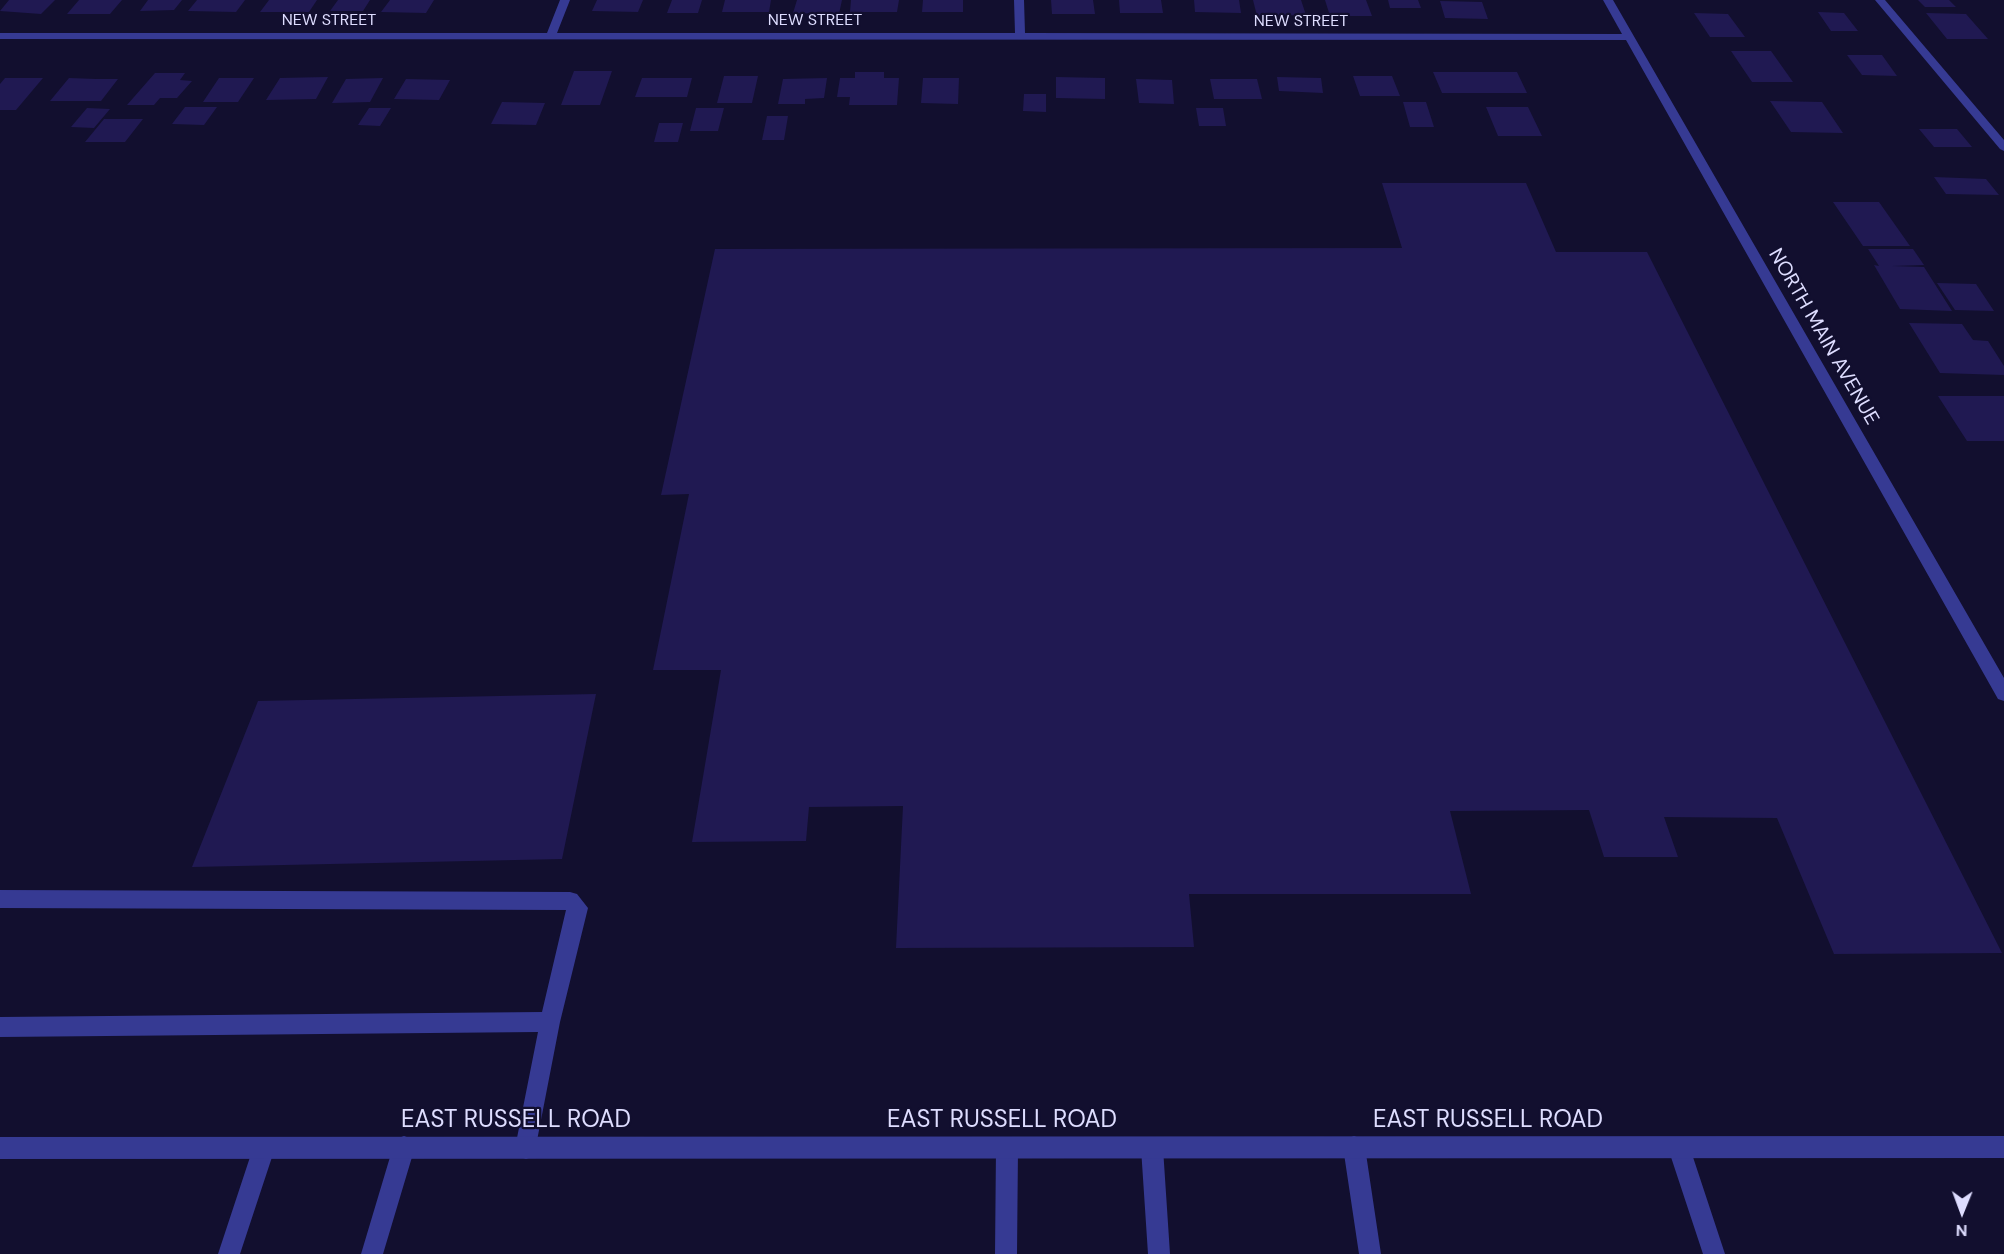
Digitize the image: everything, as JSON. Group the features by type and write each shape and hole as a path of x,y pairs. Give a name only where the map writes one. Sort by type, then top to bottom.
{"street":[{"path":"551,36 565,0"},
{"path":"1019,0 1020,37"},
{"name":"NORTH MAIN AVENUE","path":"1608,0 2004,694"},
{"path":"1880,0 2004,147"},
{"name":"NEW STREET","path":"0,36 1630,38"},
{"path":"1986,663 2004,663"},
{"path":"0,899 570,901 578,908 550,1022 526,1148"},
{"path":"0,1027 550,1022"},
{"path":"1354,1147 1370,1254"},
{"name":"EAST RUSSELL ROAD","path":"0,1148 2004,1147"},
{"path":"229,1254 264,1148"},
{"path":"372,1254 404,1148"},
{"path":"1006,1254 1007,1148"},
{"path":"1152,1148 1159,1254"},
{"path":"1679,1148 1714,1254"}],"building":[{"path":"9,0 55,0 41,14 0,11"},
{"path":"79,0 122,0 110,14 67,14"},
{"path":"148,0 182,0 174,10 140,11"},
{"path":"197,0 245,0 236,12 188,11"},
{"path":"269,0 317,0 309,12 260,12"},
{"path":"338,0 370,0 363,11 330,11"},
{"path":"390,0 434,0 426,13 381,12"},
{"path":"597,0 643,0 638,12 592,11"},
{"path":"672,0 702,0 698,13 667,13"},
{"path":"725,0 771,0 769,12 722,12"},
{"path":"797,0 842,0 839,14 793,13"},
{"path":"851,0 899,0 897,12 850,12"},
{"path":"923,0 963,0 963,12 922,12"},
{"path":"1051,0 1093,0 1095,14 1052,14"},
{"path":"1119,0 1161,0 1163,13 1120,13"},
{"path":"1194,0 1239,0 1241,13 1195,12"},
{"path":"1253,0 1301,0 1306,15 1257,16"},
{"path":"1325,0 1366,0 1372,16 1330,16"},
{"path":"1388,0 1418,0 1421,8 1390,8"},
{"path":"1918,0 1949,0 1956,7 1925,7"},
{"path":"1440,1 1482,2 1488,19 1445,18"},
{"path":"1818,12 1844,13 1858,31 1831,31"},
{"path":"1694,13 1728,14 1745,37 1710,37"},
{"path":"1926,13 1966,14 1988,39 1947,39"},
{"path":"1731,51 1771,51 1793,82 1752,82"},
{"path":"1847,55 1882,55 1897,76 1862,75"},
{"path":"574,71 612,71 600,105 561,105"},
{"path":"855,72 884,72 884,78 899,78 897,105 849,105 850,97 837,97 840,78 855,78"},
{"path":"1433,72 1517,72 1527,93 1442,93"},
{"path":"155,73 185,73 180,80 192,81 177,98 160,98 154,105 127,105"},
{"path":"724,76 758,76 752,103 717,103"},
{"path":"1353,76 1392,76 1400,96 1360,96"},
{"path":"328,77 316,99 266,100 280,78"},
{"path":"1056,77 1105,78 1105,99 1056,98"},
{"path":"1277,77 1321,78 1323,93 1279,91"},
{"path":"5,78 43,78 16,110 0,110 0,84"},
{"path":"69,78 118,79 101,101 50,101"},
{"path":"219,78 254,78 238,102 203,102"},
{"path":"383,78 370,102 332,103 346,79"},
{"path":"642,78 692,78 687,97 635,97"},
{"path":"827,78 824,98 805,99 805,104 778,104 783,79"},
{"path":"923,78 959,78 958,104 921,103"},
{"path":"406,79 450,80 439,100 394,99"},
{"path":"1136,79 1172,80 1174,104 1139,103"},
{"path":"1210,79 1257,79 1262,99 1214,99"},
{"path":"1024,94 1046,94 1046,112 1023,111"},
{"path":"1770,101 1822,102 1843,133 1791,132"},
{"path":"502,102 545,103 536,125 491,124"},
{"path":"1403,102 1426,102 1434,127 1410,127"},
{"path":"185,107 217,107 204,125 172,124"},
{"path":"1486,107 1528,107 1542,136 1498,136"},
{"path":"87,108 110,109 94,128 71,127"},
{"path":"369,108 391,108 380,126 358,125"},
{"path":"696,108 724,108 718,131 690,131"},
{"path":"1196,108 1223,108 1226,126 1199,126"},
{"path":"767,116 788,116 784,140 762,140"},
{"path":"104,119 143,119 125,142 85,142"},
{"path":"659,123 683,123 678,142 654,142"},
{"path":"1919,129 1957,129 1972,147 1934,147"},
{"path":"1934,177 1986,179 1999,195 1946,194"},
{"path":"1382,183 1526,183 1556,252 1647,252 2002,953 1834,954 1777,818 1664,817 1678,857 1604,857 1589,810 1450,811 1471,894 1189,894 1194,947 896,948 903,806 809,807 806,841 692,842 721,670 653,670 689,494 661,495 715,249 1402,248"},
{"path":"1833,202 1879,202 1910,246 1863,246"},
{"path":"1868,249 1913,249 1924,265 1892,266 1924,267 1952,311 1900,309 1874,265 1879,266"},
{"path":"1937,283 1976,284 1994,311 1955,310"},
{"path":"1909,323 1962,324 1973,340 1988,341 2004,366 2004,375 1940,373"},
{"path":"1938,396 2004,396 2004,441 1967,441"},
{"path":"596,694 562,859 192,867 258,701"}]}
